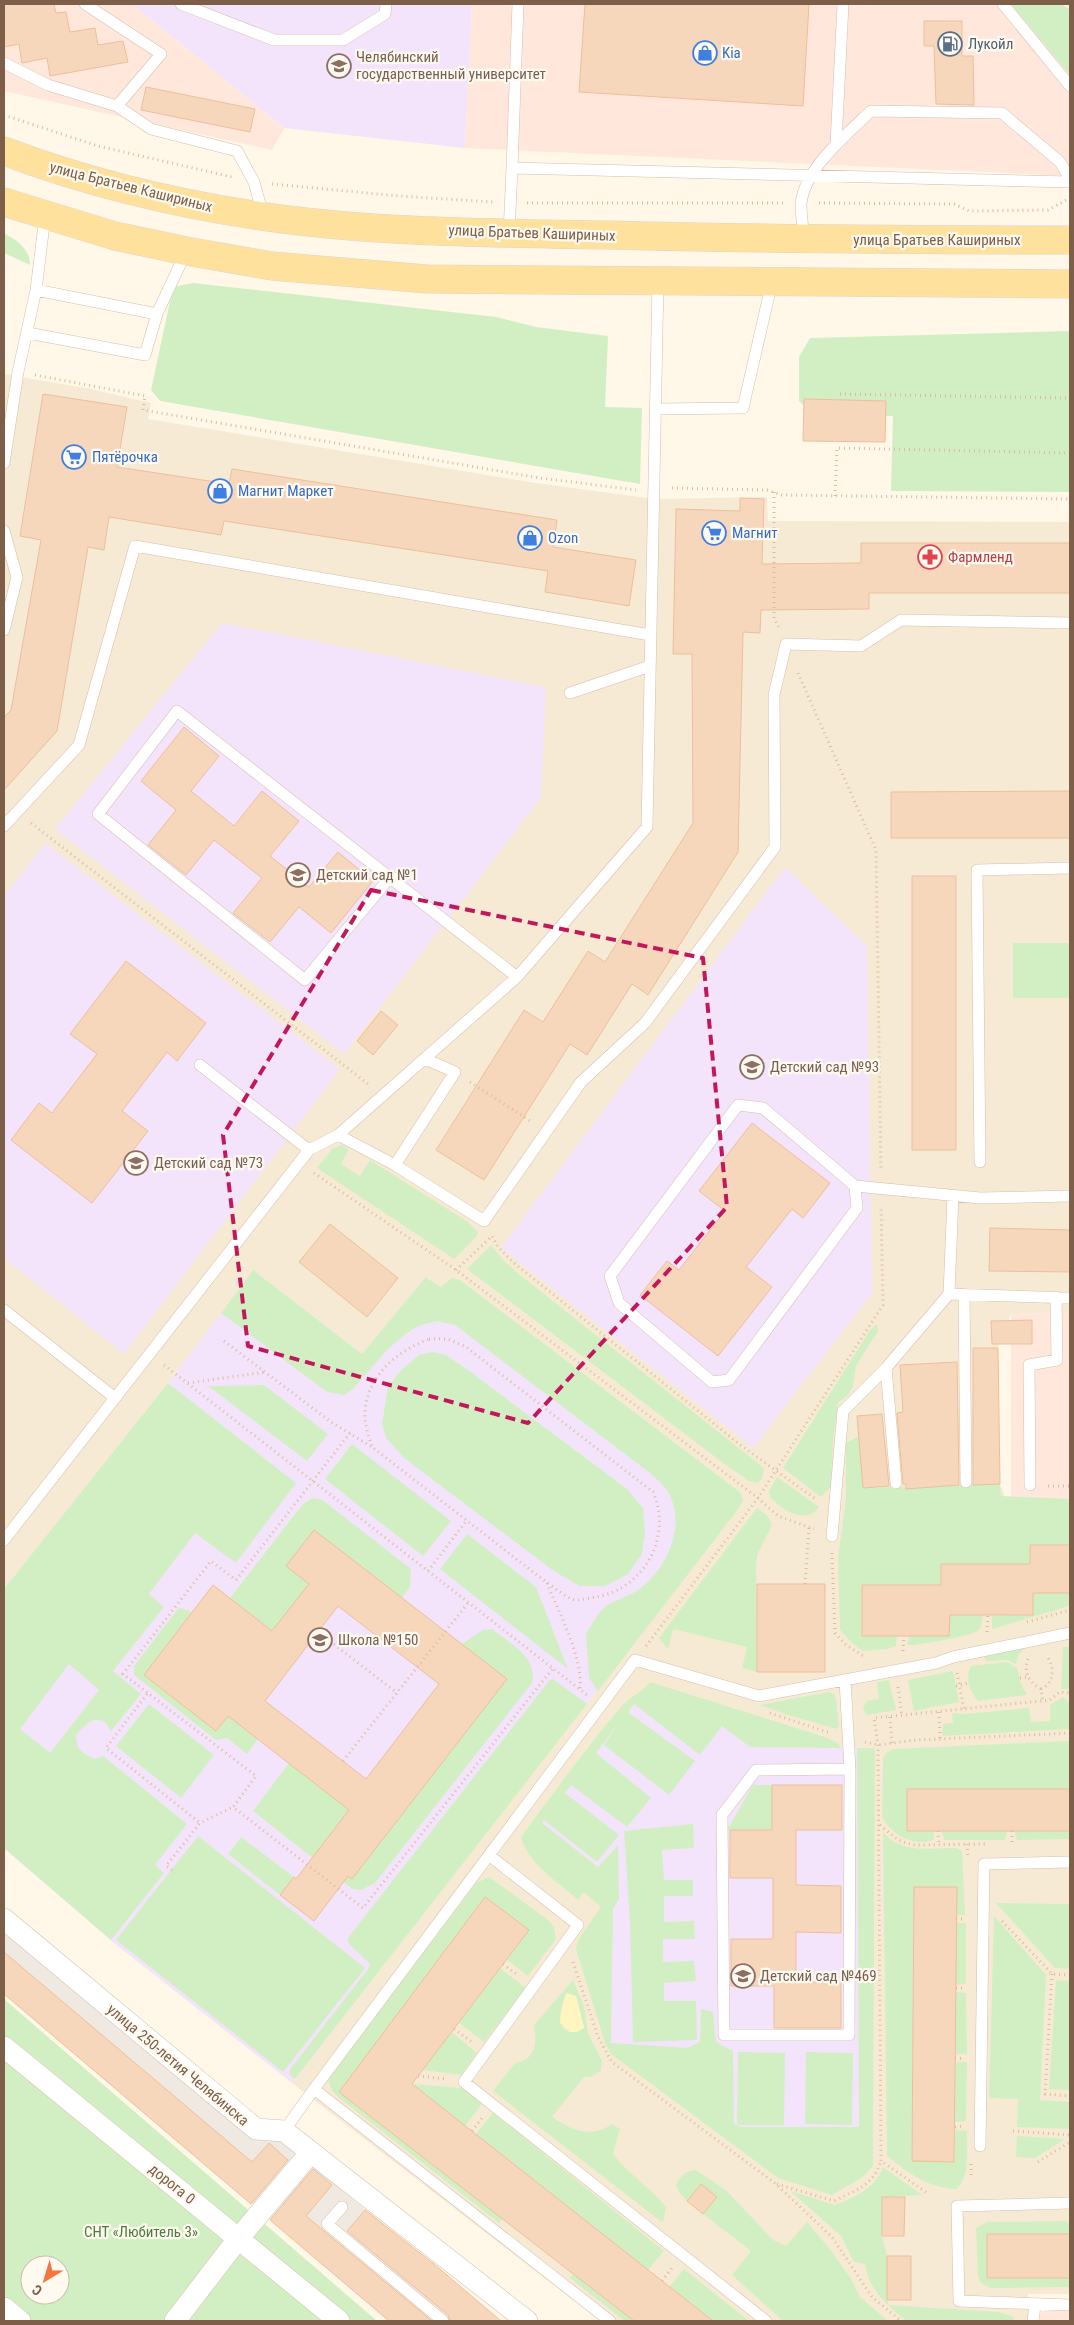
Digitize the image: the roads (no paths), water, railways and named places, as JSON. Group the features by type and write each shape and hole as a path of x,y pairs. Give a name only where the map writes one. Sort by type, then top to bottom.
{"main road":[{"name":"улица Братьев Кашириных","path":"4,151 88,179 142,193 263,217 364,226 509,233 804,239 1070,240"},
{"path":"4,202 44,216 115,236 186,251 272,266 426,279 1070,284"}],"street":[{"name":"улица 250-летия Челябинска","path":"4,1919 256,2129 284,2131"},
{"name":"дорога 0","path":"4,2048 339,2321"},
{"path":"284,2131 527,2321"},
{"path":"175,2321 238,2238 311,2152"},
{"path":"4,2308 20,2321"}],"lane":[{"path":"85,4 161,54 117,106"},
{"path":"181,4 274,40 343,40 385,14 386,4"},
{"path":"509,233 518,4"},
{"path":"836,144 843,4"},
{"path":"1003,4 1070,86"},
{"path":"4,63 48,85 117,106 151,129 237,151 254,182 263,217"},
{"path":"512,168 811,176 1070,181 1060,162 1002,113 871,111 836,144 811,176 801,203 804,239"},
{"path":"4,463 18,372 36,290 44,216"},
{"path":"28,333 145,355 157,314 186,251"},
{"path":"4,1540 309,1150 338,1135 517,977 647,827 658,282"},
{"path":"656,409 743,408 772,282"},
{"path":"36,290 157,314"},
{"path":"4,531 17,577 4,630"},
{"path":"4,826 79,745 135,546 650,635"},
{"path":"338,1135 395,1165 484,1221 580,1082 645,1024 775,847 774,695 786,644 862,646 901,620 1070,623"},
{"path":"570,693 650,666"},
{"path":"391,876 304,980 98,814 177,711 391,876 517,977"},
{"path":"980,1162 977,870 1070,868"},
{"path":"395,1165 455,1072 424,1059"},
{"path":"200,1065 309,1150"},
{"path":"855,1186 857,1208 729,1380 712,1382 619,1303 610,1276 738,1105 763,1108 855,1186 953,1196 1070,1196"},
{"path":"832,1536 843,1411 886,1368 948,1294 953,1196"},
{"path":"948,1294 1070,1298"},
{"path":"964,1294 966,1482"},
{"path":"1030,1486 1029,1365 1057,1360 1056,1297"},
{"path":"4,1310 115,1398"},
{"path":"886,1368 896,1483"},
{"path":"284,2131 635,1660 759,1696 936,1663 953,1657 1070,1633"},
{"path":"845,1680 850,1739 850,1769 849,2035 724,2035 722,1815 756,1770 850,1769"},
{"path":"490,1856 578,1925 464,2082 766,2321"},
{"path":"980,2146 984,1864 1070,1862"},
{"path":"314,2089 610,2321"},
{"path":"1070,2203 957,2206 959,2301 1070,2305"},
{"path":"342,2207 327,2224 443,2321"},
{"path":"1033,2321 1035,2305"}],"place":[{"name":"Лукойл","path":"950,44"},
{"name":"Kia","path":"705,53"},
{"name":"Челябинский государственный университет","path":"339,66"},
{"name":"Пятёрочка","path":"74,457"},
{"name":"Магнит Маркет","path":"220,491"},
{"name":"Магнит","path":"714,533"},
{"name":"Ozon","path":"530,538"},
{"name":"Фармленд","path":"930,557"},
{"name":"Детский сад №1","path":"298,875"},
{"name":"Детский сад №93","path":"752,1067"},
{"name":"Детский сад №73","path":"136,1163"},
{"name":"Школа №150","path":"320,1640"},
{"name":"Детский сад №469","path":"743,1976"}],"park label":[{"name":"СНТ «Любитель 3»","path":"141,2232"}]}
